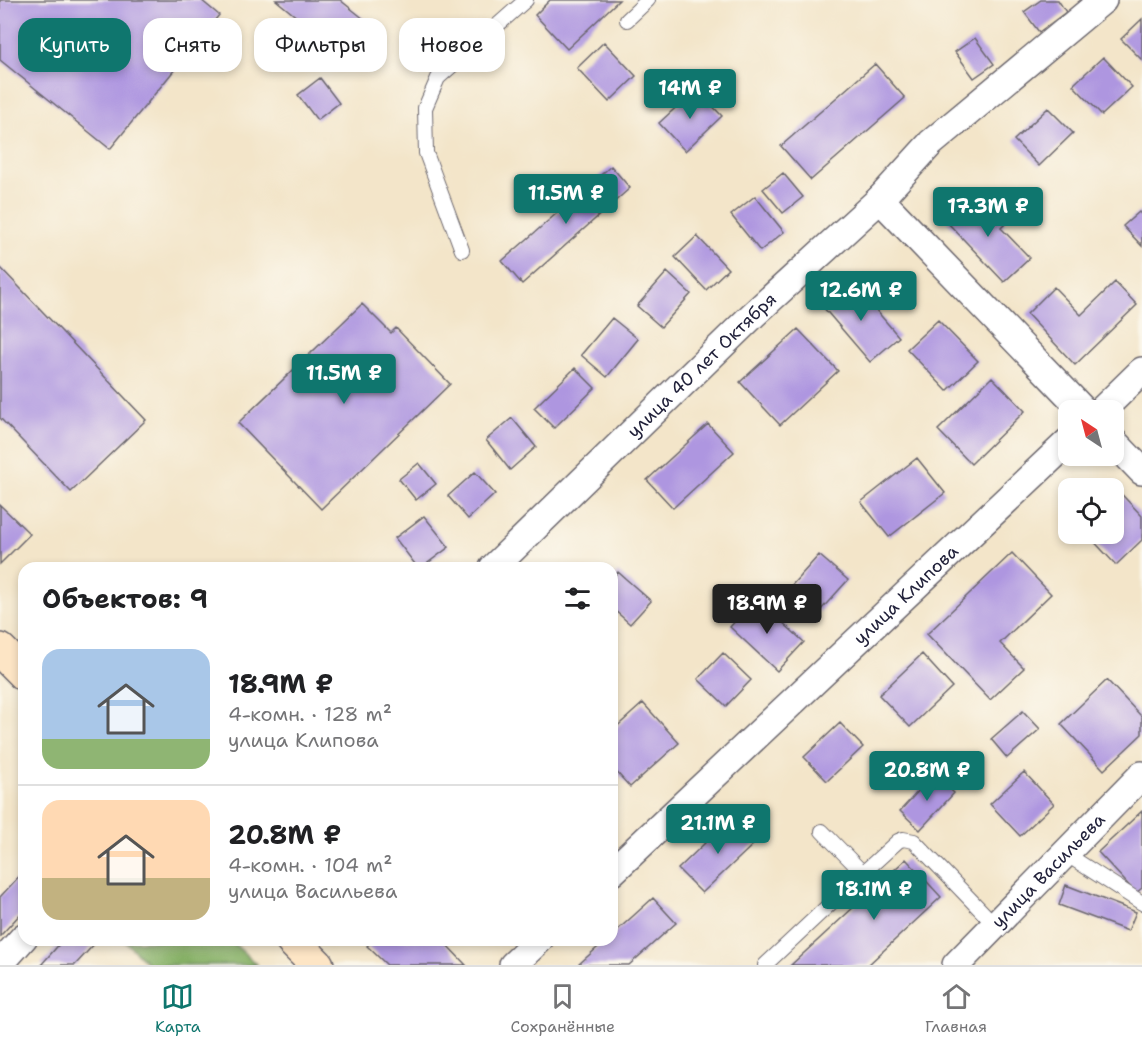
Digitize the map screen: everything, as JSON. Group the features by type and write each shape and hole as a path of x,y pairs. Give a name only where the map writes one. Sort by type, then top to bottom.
{"street":[{"name":"улица 40 лет Октября","path":"499,562 753,315 880,198 931,143 1103,0"},
{"path":"880,198 1073,400"},
{"path":"1112,400 1142,371"},
{"name":"улица Клипова","path":"618,866 1058,451"},
{"path":"1124,452 1142,471"},
{"path":"0,650 18,668"},
{"name":"улица Васильева","path":"956,965 1142,776"},
{"path":"0,964 18,944"},
{"path":"298,946 317,965"},
{"path":"513,965 533,946"}],"lane":[{"path":"462,250 426,153 425,108 438,78 526,0"},
{"path":"627,20 648,0"},
{"path":"822,831 862,873"},
{"path":"765,965 862,873 903,839 914,841 994,926"},
{"path":"1065,854 1142,903"}],"green space":[{"path":"130,946 236,946 257,965 149,965"}],"building":[{"path":"0,0 201,0 219,15 217,18 143,18 143,72 173,72 110,149 0,60"},
{"path":"276,0 340,0 363,18 298,18"},
{"path":"550,0 619,0 567,49 535,15"},
{"path":"1041,0 1058,0 1066,12 1039,32 1024,12"},
{"path":"1142,19 1142,60 1121,39"},
{"path":"975,38 994,64 974,78 955,52"},
{"path":"604,42 636,76 609,102 577,68"},
{"path":"1103,57 1132,87 1102,115 1073,85"},
{"path":"875,64 905,98 811,180 781,146"},
{"path":"320,78 339,103 317,120 298,95"},
{"path":"696,89 722,116 685,151 659,123"},
{"path":"1048,108 1073,133 1039,166 1014,140"},
{"path":"611,166 630,188 522,284 502,261"},
{"path":"783,173 803,197 783,213 763,189"},
{"path":"977,194 1005,224 1001,228 1030,258 1004,282 947,222"},
{"path":"755,196 784,232 760,251 731,215"},
{"path":"1139,212 1142,215 1142,246 1123,226"},
{"path":"697,236 728,269 706,290 675,257"},
{"path":"0,267 146,420 71,492 0,418"},
{"path":"667,272 691,294 661,327 637,306"},
{"path":"852,282 899,337 870,362 823,307"},
{"path":"1115,282 1137,305 1075,365 1027,314 1054,287 1081,315"},
{"path":"362,304 391,333 396,328 450,384 321,509 238,423"},
{"path":"612,318 638,339 607,377 581,355"},
{"path":"938,320 978,361 947,391 907,349"},
{"path":"798,329 838,371 780,425 740,382"},
{"path":"575,368 595,388 554,428 534,408"},
{"path":"992,377 1025,411 971,464 938,430"},
{"path":"512,418 536,447 510,470 486,440"},
{"path":"708,424 734,452 673,508 647,480"},
{"path":"917,458 945,493 889,537 861,502"},
{"path":"419,463 436,484 416,500 399,479"},
{"path":"475,472 495,494 468,519 448,496"},
{"path":"1124,497 1142,516 1142,540 1116,565 1096,544 1124,544"},
{"path":"0,505 30,534 0,564"},
{"path":"424,516 449,547 429,562 413,562 395,538"},
{"path":"1012,553 1051,594 1000,643 1024,668 990,700 927,634"},
{"path":"819,555 848,580 819,612 791,586"},
{"path":"618,572 651,601 630,624 618,613"},
{"path":"756,598 804,642 777,671 730,627"},
{"path":"723,653 751,680 726,706 698,679"},
{"path":"922,654 952,687 910,727 879,695"},
{"path":"1107,680 1142,717 1142,734 1104,770 1061,724"},
{"path":"643,703 679,743 630,787 618,774 618,726"},
{"path":"1023,711 1040,729 1007,758 991,739"},
{"path":"840,723 863,747 827,781 804,757"},
{"path":"1024,772 1054,804 1020,836 990,804"},
{"path":"934,774 954,793 920,830 900,811"},
{"path":"1142,811 1142,888 1136,893 1098,852"},
{"path":"733,816 757,841 702,893 678,869"},
{"path":"906,859 941,897 868,965 791,965"},
{"path":"18,878 18,916 0,936 0,897"},
{"path":"1066,885 1136,912 1128,931 1059,905"},
{"path":"653,898 676,923 629,965 578,965 599,946 618,946 618,930"},
{"path":"58,946 92,946 75,965 41,965"},
{"path":"367,946 448,946 466,965 387,965"}]}
